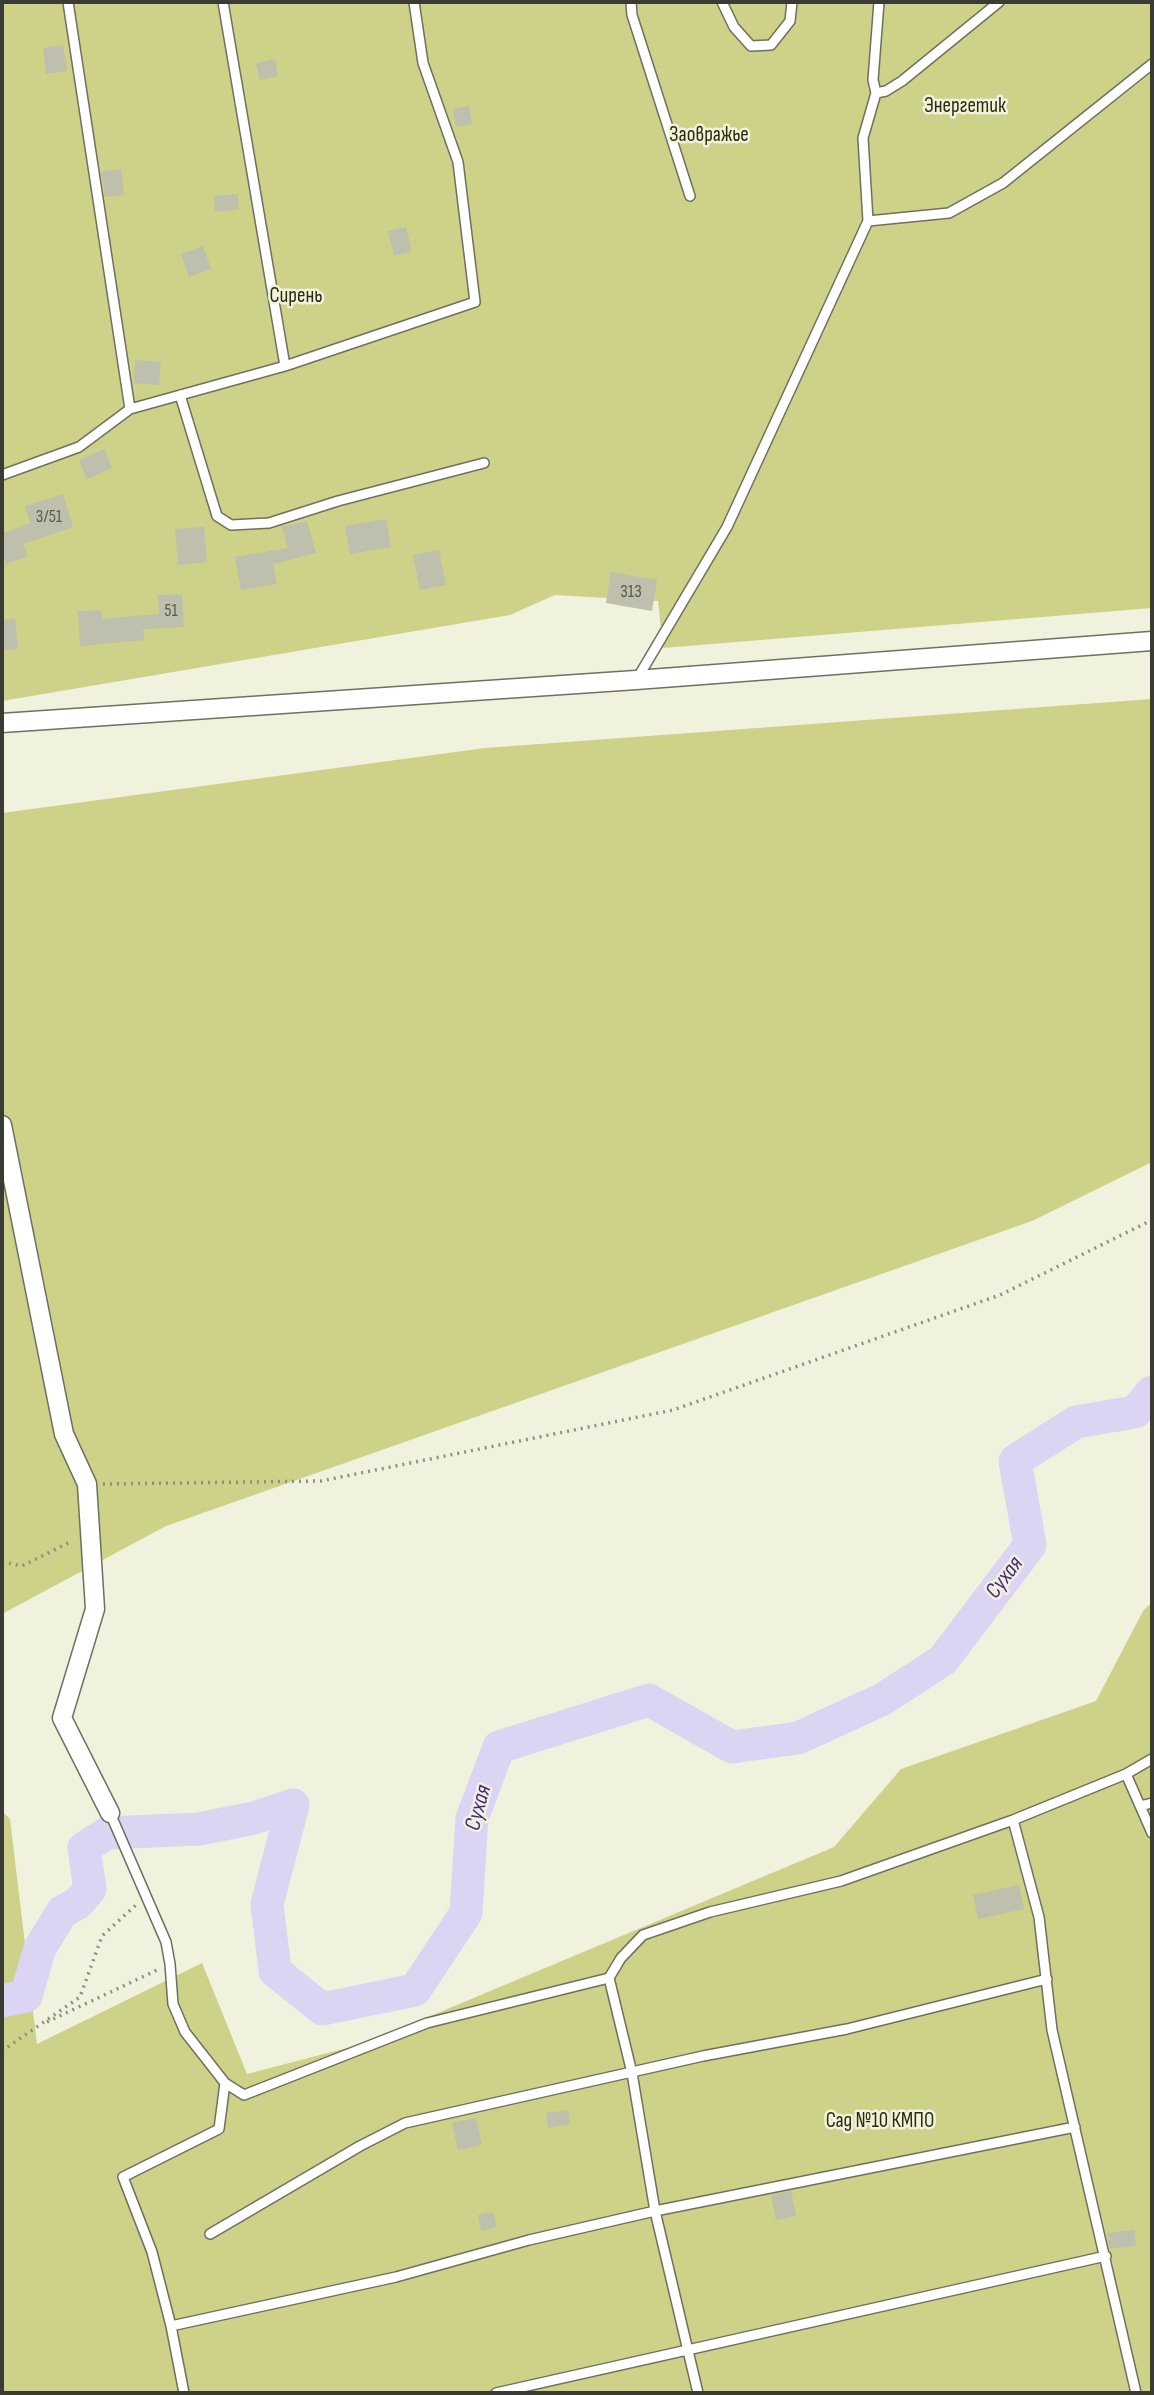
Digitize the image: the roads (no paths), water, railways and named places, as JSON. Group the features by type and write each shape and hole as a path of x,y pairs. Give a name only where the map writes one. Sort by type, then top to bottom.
{"street":[{"path":"2,723 636,680 1152,640"},
{"path":"2,1125 64,1434 87,1484 95,1609 62,1718 110,1813"}],"lane":[{"path":"68,2 130,410"},
{"path":"223,2 285,366"},
{"path":"2,475 79,447 130,410 285,366 475,302 457,162 423,63 414,2"},
{"path":"631,2 632,15 690,196"},
{"path":"722,2 734,27 751,46 771,44 790,21 792,2"},
{"path":"636,680 727,527 868,221 863,138 876,93 873,80 879,2"},
{"path":"876,93 886,91 902,81 999,2"},
{"path":"868,221 949,213 1003,183 1152,64"},
{"path":"180,395 217,516 231,526 269,523 365,494 484,463"},
{"path":"698,2393 655,2210 632,2073 609,1978 621,1958 643,1935 710,1912 841,1881 1013,1820 1126,1774 1152,1759"},
{"path":"1126,1774 1152,1833"},
{"path":"1140,1806 1152,1803"},
{"path":"110,1813 166,1942 173,2004 185,2032 225,2082 244,2095 427,2023 609,1978"},
{"path":"1013,1820 1039,1917 1052,2030 1106,2256 1135,2393"},
{"path":"211,2234 360,2146 405,2123 703,2056 846,2029 1047,1979"},
{"path":"184,2393 171,2326 152,2252 123,2177 219,2129 225,2082"},
{"path":"171,2326 396,2277 529,2240 655,2210 1075,2126"},
{"path":"496,2393 1106,2256"}],"waterway":[{"name":"Сухая","path":"2,2001 26,1996 40,1948 62,1912 78,1903 90,1889 84,1848 107,1833 199,1829 254,1818 293,1805 267,1904 275,1971 322,2009 415,1990 466,1913 472,1818 499,1747 649,1700 732,1747 798,1738 883,1699 943,1660 1030,1545 1015,1461 1076,1422 1135,1412 1152,1392"}],"park label":[{"name":"Энергетик","path":"965,107"},
{"name":"Заовражье","path":"709,136"},
{"name":"Сирень","path":"296,297"},
{"name":"Сад №10 КМПО","path":"880,2122"}]}
